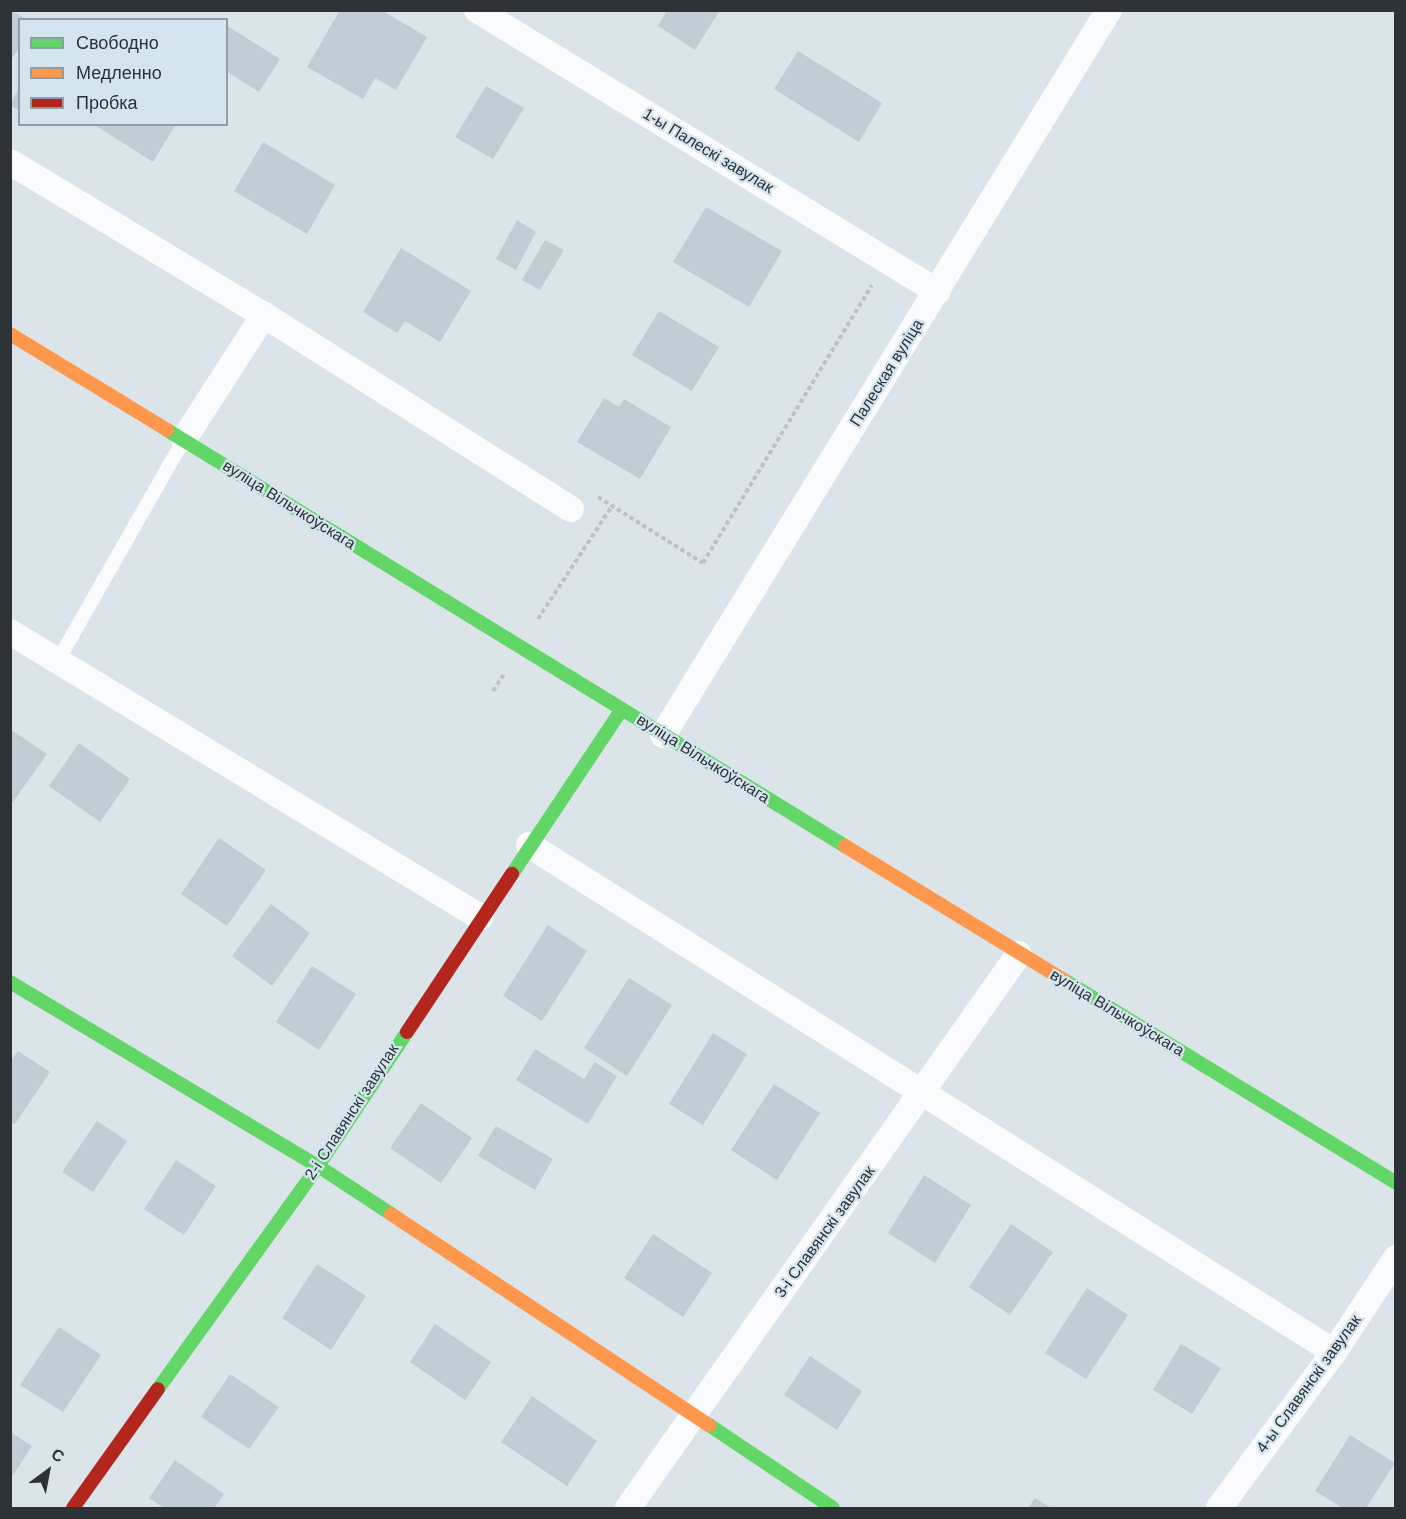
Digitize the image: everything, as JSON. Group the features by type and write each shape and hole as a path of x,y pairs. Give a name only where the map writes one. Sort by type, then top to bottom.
{"street":[{"name":"1-ы Палескі завулак","path":"477,10 938,292"},
{"name":"Палеская вуліца","path":"663,735 1110,10"},
{"path":"10,162 264,315 571,509"},
{"path":"184,439 264,315"},
{"name":"вуліца Вільчкоўскага","path":"15,337 184,439 520,649 1395,1183"},
{"path":"10,632 480,917"},
{"name":"2-і Славянскі завулак","path":"73,1509 318,1166 480,917 621,709"},
{"path":"529,845 1334,1352"},
{"name":"3-і Славянскі завулак","path":"628,1509 923,1095 1019,954"},
{"path":"10,982 318,1166 834,1509"},
{"name":"4-ы Славянскі завулак","path":"1219,1509 1334,1352 1395,1258"}],"lane":[{"path":"10,352 15,337"},
{"path":"57,662 184,439"}],"path":[{"path":"591,493 703,562 887,261"},
{"path":"493,691 612,506"}],"building":[{"path":"10,10 24,18 18,18 18,50 10,61"},
{"path":"340,10 381,10 427,37 396,90 375,78 363,99 307,67"},
{"path":"667,10 720,10 695,50 658,26"},
{"path":"228,26 280,59 259,92 228,72"},
{"path":"798,51 882,103 859,142 774,89"},
{"path":"486,86 524,108 493,159 455,137"},
{"path":"18,89 18,110 10,105"},
{"path":"96,126 175,126 153,162"},
{"path":"263,142 335,185 307,234 234,191"},
{"path":"706,207 782,251 749,307 673,262"},
{"path":"517,220 536,232 516,270 496,259"},
{"path":"545,240 564,250 540,290 522,280"},
{"path":"401,248 471,291 440,342 405,321 397,333 363,312"},
{"path":"659,311 719,347 692,391 632,355"},
{"path":"604,398 619,407 624,399 671,427 640,479 577,442"},
{"path":"10,729 47,754 10,806"},
{"path":"79,743 130,779 100,822 49,786"},
{"path":"219,838 266,870 227,926 181,894"},
{"path":"271,904 310,933 272,986 232,956"},
{"path":"548,925 587,951 542,1021 503,996"},
{"path":"312,966 356,994 319,1050 276,1022"},
{"path":"629,978 672,1005 627,1076 584,1048"},
{"path":"713,1033 747,1054 703,1125 669,1104"},
{"path":"535,1049 584,1079 595,1062 617,1076 588,1124 516,1080"},
{"path":"18,1051 50,1072 15,1124 10,1121 10,1062"},
{"path":"774,1084 820,1113 777,1180 731,1150"},
{"path":"421,1103 472,1138 441,1183 390,1148"},
{"path":"97,1121 127,1141 93,1192 62,1172"},
{"path":"496,1126 553,1159 535,1190 478,1156"},
{"path":"176,1160 216,1186 184,1235 144,1209"},
{"path":"924,1175 971,1205 935,1263 888,1233"},
{"path":"1011,1224 1053,1252 1010,1315 969,1287"},
{"path":"653,1234 712,1273 683,1317 624,1278"},
{"path":"317,1264 366,1296 331,1350 282,1318"},
{"path":"1087,1288 1128,1315 1086,1379 1045,1353"},
{"path":"435,1324 491,1362 465,1400 410,1362"},
{"path":"59,1327 101,1355 63,1412 20,1385"},
{"path":"1181,1344 1221,1368 1192,1414 1153,1390"},
{"path":"810,1356 862,1391 837,1430 784,1395"},
{"path":"230,1374 279,1407 249,1449 201,1417"},
{"path":"532,1396 597,1441 567,1486 501,1442"},
{"path":"10,1432 32,1446 10,1480"},
{"path":"1350,1435 1395,1463 1366,1508 1343,1508 1315,1491"},
{"path":"175,1460 224,1494 214,1508 164,1508 149,1498"},
{"path":"1035,1498 1051,1508 1028,1508"}],"traffic: fast":[{"path":"167,430 845,846"},
{"path":"512,874 622,709"},
{"path":"1064,980 1396,1183"},
{"path":"10,982 318,1166 391,1214"},
{"path":"158,1389 318,1166 407,1032"},
{"path":"709,1425 833,1508"}],"traffic: slow":[{"path":"10,334 167,430"},
{"path":"845,846 1064,980"},
{"path":"391,1214 709,1425"}],"traffic: jam":[{"path":"407,1032 512,874"},
{"path":"73,1508 158,1389"}]}
